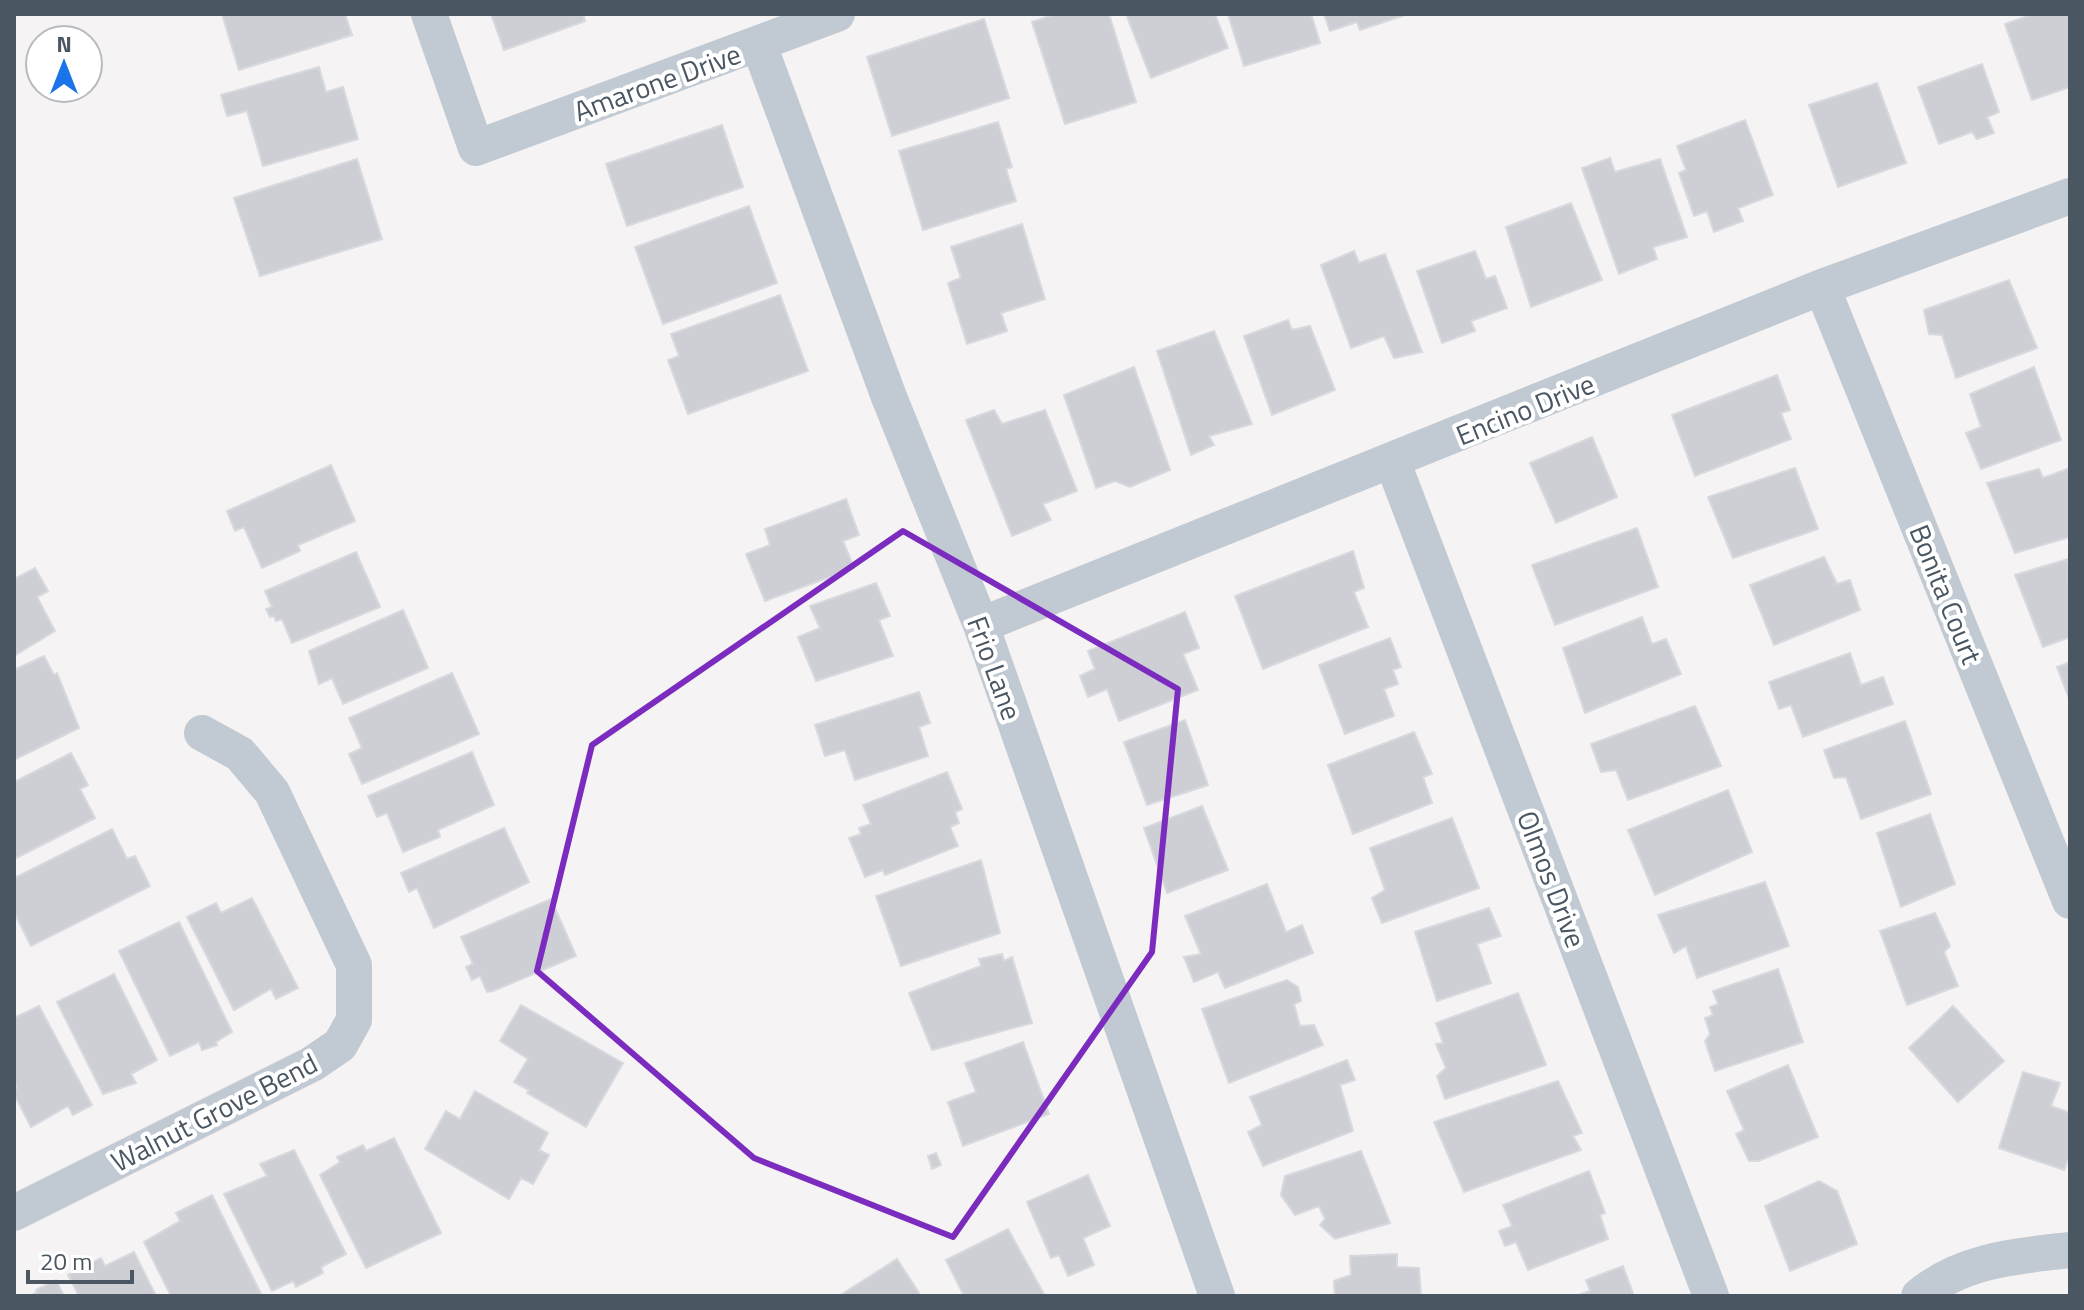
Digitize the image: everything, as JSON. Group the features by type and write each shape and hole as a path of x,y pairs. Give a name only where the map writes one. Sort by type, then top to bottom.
{"street":[{"name":"Amarone Drive","path":"429,14 476,148 837,14"},
{"name":"Frio Lane","path":"759,45 889,397 981,625 1217,1296"},
{"name":"Encino Drive","path":"981,625 1393,463 1822,287 2070,196"},
{"name":"Bonita Court","path":"1822,287 2070,901"},
{"name":"Olmos Drive","path":"1393,463 1711,1296"},
{"name":"Walnut Grove Bend","path":"14,1213 312,1064 340,1045 354,1020 354,965 272,792 240,754 202,733"},
{"path":"1919,1296 1935,1282 1993,1259 2070,1250"}],"highlighted area":[{"path":"903,531 1178,689 1152,952 953,1237 754,1158 537,971 592,745"}],"building":[{"path":"222,14 345,14 352,35 239,70"},
{"path":"491,14 583,14 585,21 504,50"},
{"path":"1056,14 1109,14 1136,102 1065,124 1032,22"},
{"path":"1126,14 1215,14 1228,48 1151,78"},
{"path":"1228,14 1311,14 1320,43 1244,66"},
{"path":"1324,14 1408,14 1360,30 1357,22 1330,31"},
{"path":"2033,14 2070,14 2070,87 2032,100 2005,24"},
{"path":"984,19 1009,98 892,136 867,57"},
{"path":"1982,64 1999,112 1987,117 1994,133 1977,139 1972,132 1939,144 1918,87"},
{"path":"319,67 326,92 343,87 358,139 263,166 247,111 227,116 221,95"},
{"path":"1877,83 1906,163 1838,187 1809,105"},
{"path":"1745,120 1773,195 1738,208 1743,221 1714,232 1707,211 1694,216 1679,173 1686,170 1677,146"},
{"path":"998,122 1012,167 1006,169 1016,201 923,230 899,151"},
{"path":"722,125 743,187 627,226 606,164"},
{"path":"1610,158 1615,172 1660,159 1687,237 1653,247 1657,259 1619,274 1582,168"},
{"path":"357,159 382,239 260,276 234,198"},
{"path":"1571,203 1602,280 1531,307 1506,227"},
{"path":"749,206 777,283 663,324 635,247"},
{"path":"1022,224 1045,299 1001,313 1007,331 967,344 948,283 961,278 951,247"},
{"path":"1354,251 1359,263 1385,254 1422,352 1394,358 1384,336 1351,348 1321,265"},
{"path":"1475,251 1486,279 1495,276 1507,308 1471,321 1475,331 1442,343 1417,271"},
{"path":"2009,280 2037,348 1956,378 1942,335 1929,334 1924,310"},
{"path":"780,295 808,371 688,414 668,360 679,356 671,334"},
{"path":"1288,320 1292,330 1310,326 1335,390 1272,415 1244,336"},
{"path":"1214,331 1252,424 1209,436 1214,445 1191,455 1157,351"},
{"path":"1134,367 1170,470 1130,487 1115,481 1096,488 1064,395"},
{"path":"2034,367 2061,440 1981,469 1966,433 1981,427 1970,394"},
{"path":"1777,375 1790,410 1781,413 1791,439 1695,476 1672,415"},
{"path":"994,410 1002,424 1045,410 1077,491 1043,504 1051,520 1012,536 966,420"},
{"path":"1592,437 1617,497 1556,523 1530,463"},
{"path":"331,465 355,521 298,545 300,551 262,568 244,527 235,531 227,511"},
{"path":"1795,468 1818,529 1733,558 1708,497"},
{"path":"2070,468 2070,537 2015,553 1987,483 2039,469 2043,478"},
{"path":"846,499 859,535 843,541 854,568 765,601 746,554 770,545 765,529"},
{"path":"1637,528 1658,587 1555,625 1532,565"},
{"path":"1353,551 1364,588 1354,592 1368,627 1263,669 1235,596"},
{"path":"356,552 380,607 292,643 282,619 276,621 274,616 270,617 266,609 272,607 265,591"},
{"path":"1824,557 1837,584 1850,580 1860,610 1774,645 1750,585"},
{"path":"2068,559 2070,637 2043,647 2015,575"},
{"path":"35,568 48,591 37,597 55,631 14,656 14,579"},
{"path":"876,583 890,616 879,620 893,656 816,681 798,637 820,628 810,606"},
{"path":"403,610 428,668 343,704 332,678 319,684 309,651"},
{"path":"1185,612 1199,648 1183,654 1198,690 1119,721 1107,689 1088,697 1080,676 1095,669 1088,651"},
{"path":"1642,617 1652,644 1666,639 1681,674 1585,713 1563,648"},
{"path":"1390,638 1401,667 1393,670 1398,684 1384,689 1394,716 1345,734 1319,665"},
{"path":"1850,653 1861,685 1883,677 1893,704 1803,737 1791,705 1779,709 1769,682"},
{"path":"44,656 54,675 57,673 79,728 14,760 14,670"},
{"path":"2070,662 2070,701 2057,667"},
{"path":"452,673 479,734 362,784 349,754 362,748 349,718"},
{"path":"919,692 930,723 919,727 928,756 855,780 845,750 825,756 815,725"},
{"path":"1695,706 1721,766 1628,800 1616,770 1601,772 1591,744"},
{"path":"1185,720 1208,785 1147,805 1124,742"},
{"path":"1905,721 1931,794 1861,819 1846,777 1834,778 1824,750"},
{"path":"1414,732 1432,774 1423,777 1432,803 1353,834 1328,765"},
{"path":"472,752 494,805 438,830 440,837 403,852 387,813 377,817 368,796"},
{"path":"71,753 88,785 80,789 95,818 14,859 14,782"},
{"path":"947,772 962,809 955,812 959,823 950,827 958,846 885,875 883,870 865,877 849,838 861,834 859,828 871,824 863,805"},
{"path":"1728,790 1752,852 1655,895 1628,830"},
{"path":"1202,806 1228,870 1167,893 1144,828"},
{"path":"1930,814 1955,884 1901,907 1877,833"},
{"path":"1452,818 1479,888 1382,923 1372,898 1385,890 1370,848"},
{"path":"504,828 529,882 434,928 417,888 409,892 401,873"},
{"path":"112,829 127,859 135,856 150,886 31,946 14,912 14,878"},
{"path":"981,860 1000,933 901,966 876,896"},
{"path":"1765,882 1789,946 1697,978 1686,946 1674,953 1658,915"},
{"path":"1267,884 1286,932 1302,925 1313,953 1225,988 1218,972 1194,982 1184,957 1201,954 1185,916"},
{"path":"252,898 298,988 276,999 271,989 234,1010 187,917 216,903 221,913"},
{"path":"551,899 576,956 493,991 487,992 480,976 472,980 466,967 473,964 461,937"},
{"path":"1489,908 1501,936 1477,944 1491,983 1437,1001 1415,932"},
{"path":"1935,913 1950,946 1944,952 1958,986 1907,1005 1880,931"},
{"path":"179,922 232,1032 216,1042 217,1045 202,1050 199,1042 170,1056 119,951"},
{"path":"1002,954 1004,961 1012,957 1032,1023 932,1050 909,993 981,966 979,959"},
{"path":"1778,969 1803,1042 1715,1071 1705,1041 1710,1034 1705,1018 1713,1015 1710,1007 1718,1004 1713,991"},
{"path":"114,974 157,1060 131,1074 136,1083 103,1094 57,1002"},
{"path":"1287,980 1298,987 1301,1001 1294,1004 1300,1026 1314,1025 1323,1045 1229,1083 1202,1009"},
{"path":"1518,993 1546,1065 1445,1099 1437,1076 1446,1068 1436,1044 1443,1043 1436,1023"},
{"path":"521,1005 623,1063 586,1127 527,1093 529,1090 514,1082 528,1059 500,1041"},
{"path":"39,1006 92,1105 73,1115 68,1106 31,1127 14,1094 17,1086 14,1080 14,1018"},
{"path":"1953,1006 2004,1061 1958,1102 1909,1048"},
{"path":"1023,1042 1049,1114 963,1146 948,1102 976,1092 965,1063"},
{"path":"1347,1060 1355,1080 1340,1085 1353,1131 1263,1166 1248,1132 1262,1125 1250,1097"},
{"path":"1788,1065 1818,1137 1758,1161 1749,1161 1736,1134 1744,1130 1727,1091"},
{"path":"2023,1072 2060,1083 2051,1106 2070,1113 2070,1154 2064,1170 1999,1148"},
{"path":"1558,1081 1582,1133 1573,1136 1581,1150 1464,1192 1434,1122"},
{"path":"475,1091 548,1133 539,1150 549,1155 533,1184 521,1178 509,1199 425,1149 446,1111 460,1119"},
{"path":"394,1138 441,1233 366,1268 320,1175 340,1162 337,1157 363,1145 366,1151"},
{"path":"294,1150 346,1254 321,1267 323,1273 296,1287 293,1281 272,1291 224,1194 267,1176 260,1164"},
{"path":"1361,1151 1390,1223 1335,1239 1320,1225 1325,1219 1319,1206 1295,1215 1281,1195 1285,1176"},
{"path":"936,1153 941,1165 932,1169 928,1156"},
{"path":"1589,1171 1605,1213 1600,1215 1608,1239 1528,1270 1516,1242 1505,1246 1499,1231 1512,1226 1503,1205"},
{"path":"1088,1175 1110,1226 1083,1238 1094,1265 1068,1276 1059,1255 1051,1258 1027,1202"},
{"path":"1819,1181 1837,1191 1857,1244 1790,1271 1765,1206"},
{"path":"212,1195 262,1296 171,1296 144,1242 180,1221 176,1213"},
{"path":"1008,1229 1045,1296 964,1296 946,1260"},
{"path":"134,1252 156,1296 79,1296 68,1275 101,1258 105,1266"},
{"path":"1397,1254 1397,1267 1419,1268 1421,1296 1335,1296 1334,1281 1351,1275 1350,1256"},
{"path":"897,1259 921,1296 839,1296"},
{"path":"1623,1266 1634,1296 1576,1296 1590,1291 1586,1280"},
{"path":"56,1280 64,1296 30,1296 36,1290"}]}
